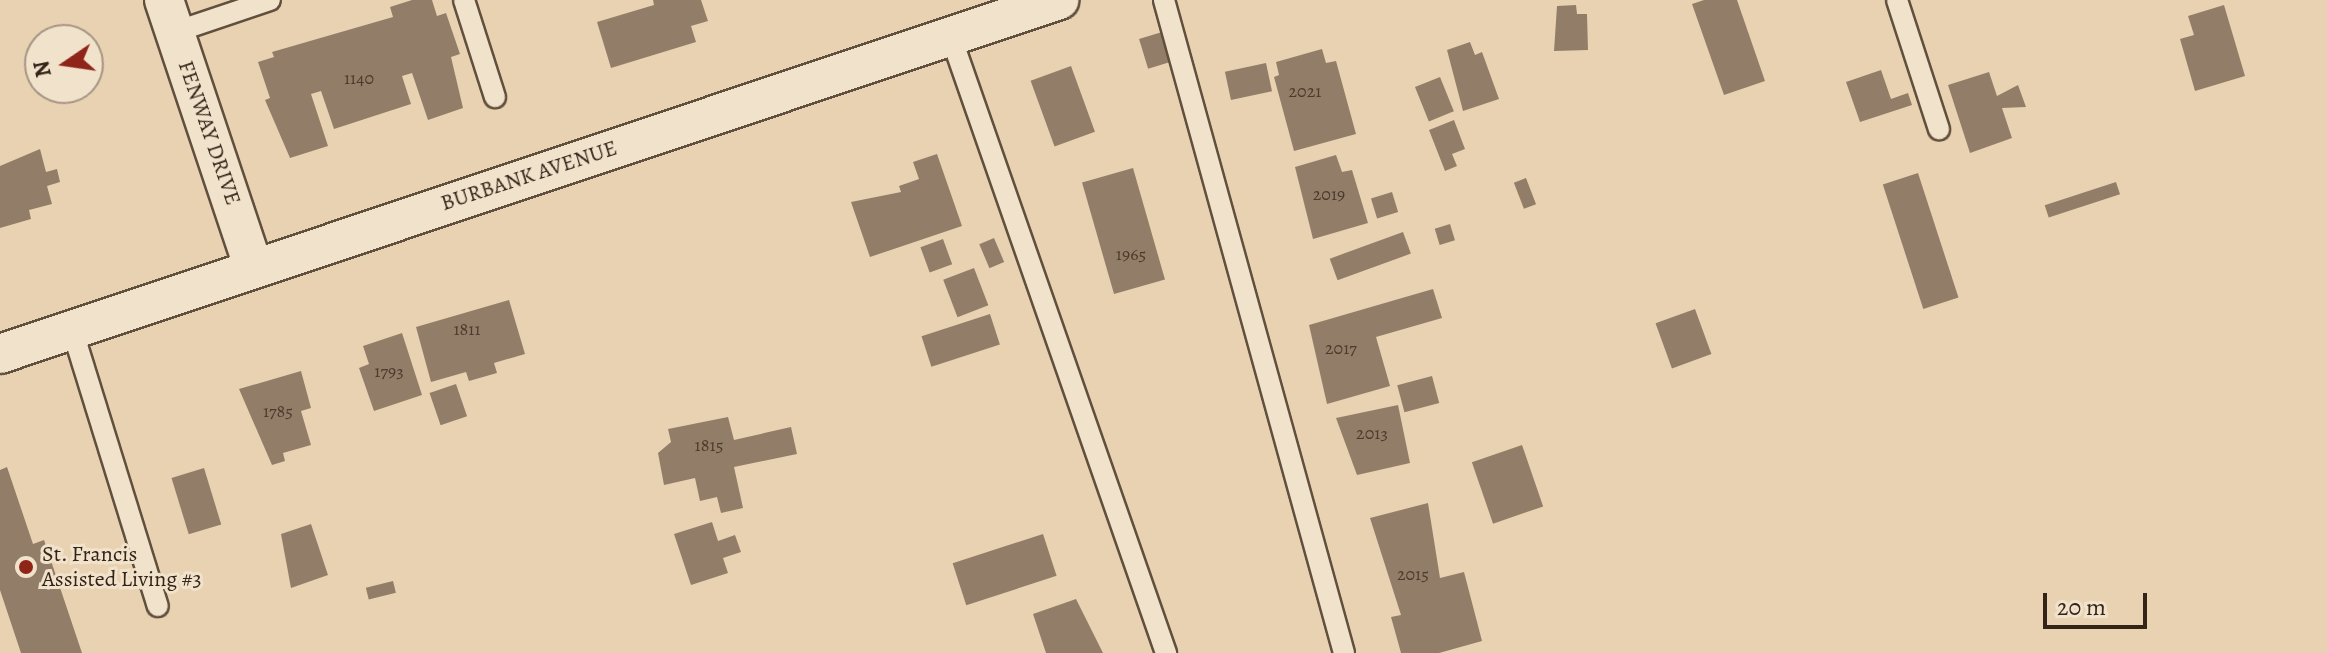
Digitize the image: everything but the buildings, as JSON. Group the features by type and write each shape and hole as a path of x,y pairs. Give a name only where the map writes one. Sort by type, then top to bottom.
{"street":[{"name":"BURBANK AVENUE","path":"0,354 253,266 1059,0"},
{"name":"FENWAY DRIVE","path":"170,16 253,266"}],"lane":[{"path":"170,16 270,0"},
{"path":"464,0 495,97"},
{"path":"1164,0 1344,653"},
{"path":"1897,0 1939,129"},
{"path":"950,34 1166,653"},
{"path":"72,329 158,606"}],"place":[{"name":"St. Francis Assisted Living #3","path":"26,567"}]}
